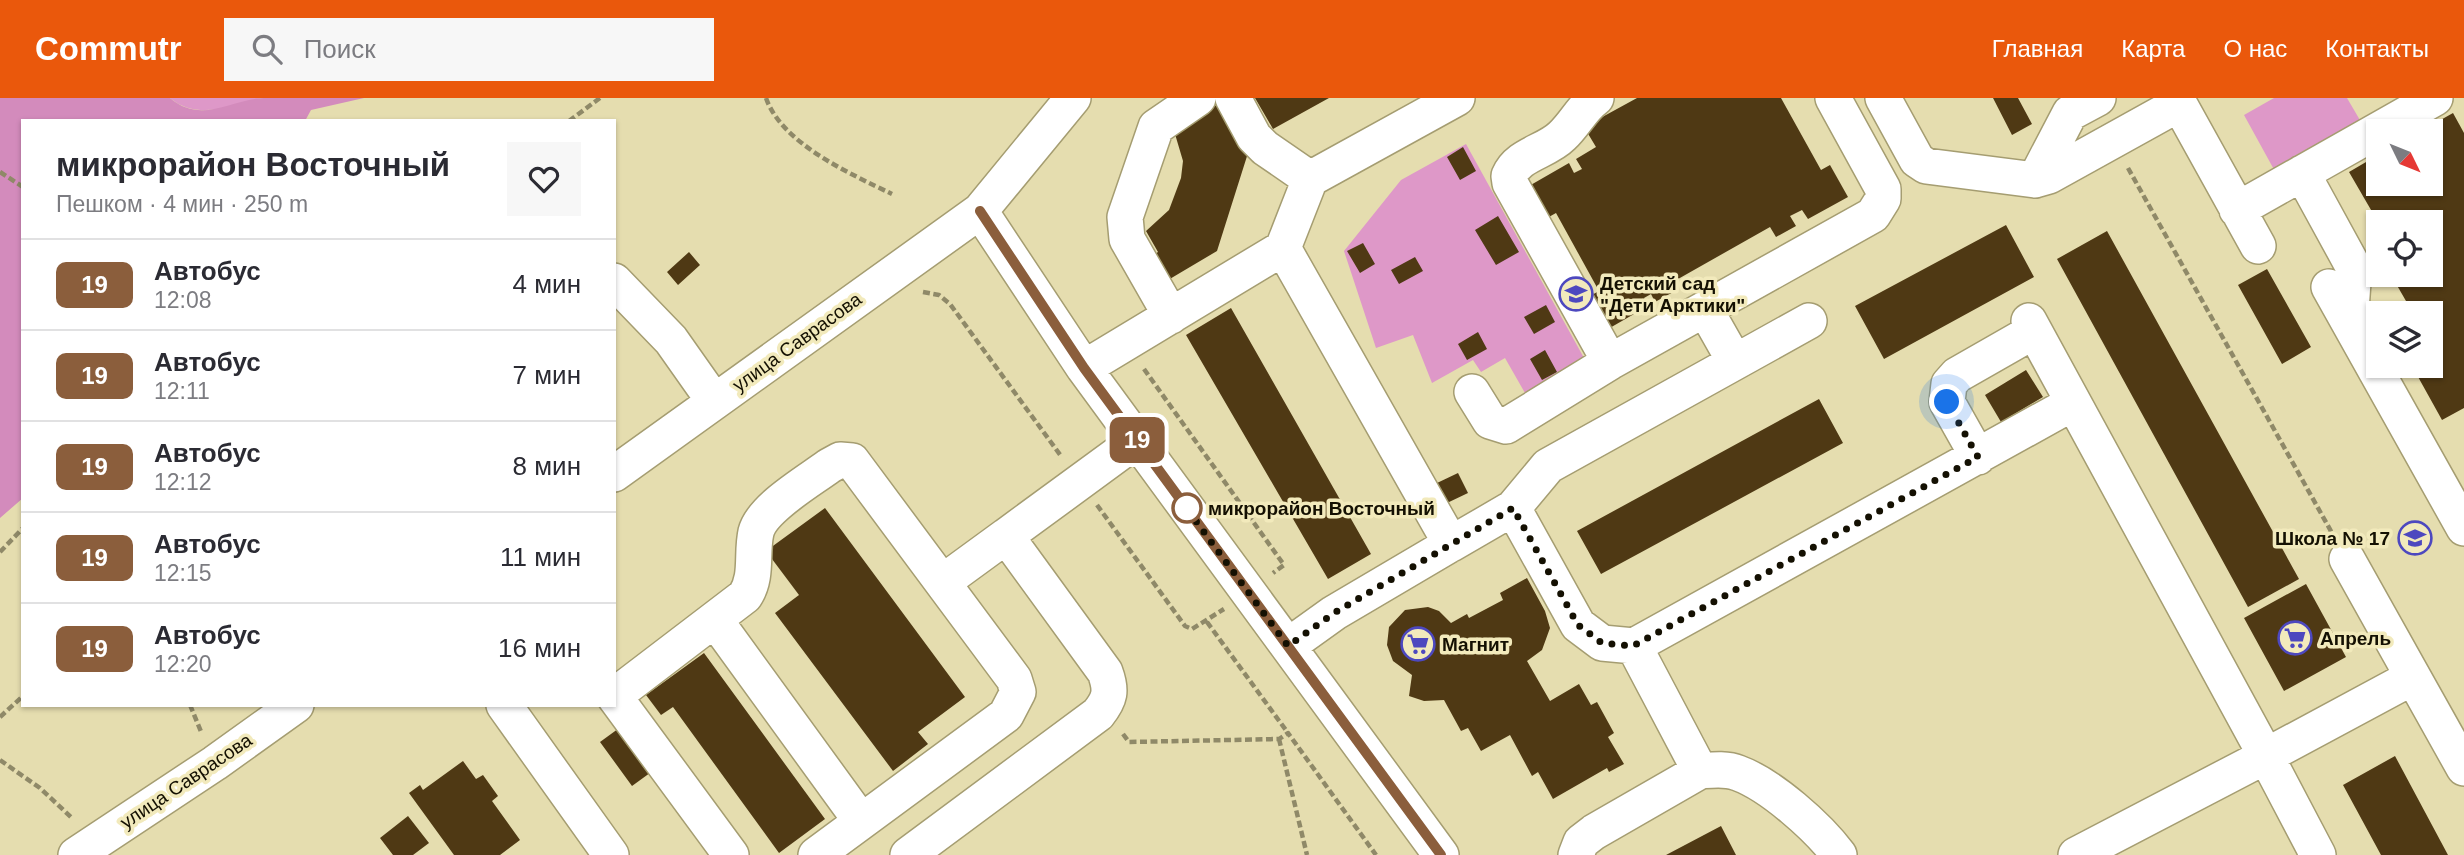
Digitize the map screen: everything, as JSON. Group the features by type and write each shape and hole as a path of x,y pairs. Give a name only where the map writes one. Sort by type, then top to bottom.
{"street":[{"name":"улица Саврасова","path":"616,473 980,211 1073,98"},
{"path":"1171,316 1127,239 1125,217 1156,127 1198,98"},
{"path":"1233,98 1254,137 1310,179"},
{"path":"1084,368 1283,248 1310,179 1457,98"},
{"path":"1596,98 1581,111 1562,137 1517,162 1509,176 1510,183 1610,362"},
{"path":"1472,392 1490,421 1506,426 1610,362 1873,215 1880,207 1883,189 1833,98"},
{"path":"1883,98 1917,160 1926,166 2035,180 2049,176 2178,101 2258,246"},
{"path":"2035,180 2070,113 2098,98"},
{"path":"2238,209 2435,98"},
{"path":"2302,173 2354,268 2350,324"},
{"path":"980,211 1084,368 1441,855"},
{"path":"1283,248 1451,544"},
{"path":"616,283 671,340 714,401"},
{"path":"2329,287 2464,528"},
{"path":"1705,309 1735,362"},
{"path":"1288,646 1334,613 1513,508 1548,466 1809,321"},
{"path":"1978,457 1947,402 1949,384 1957,375 2032,326 2318,855"},
{"path":"1513,508 1578,625 1602,643 1633,646 2073,403"},
{"path":"943,582 1137,440"},
{"path":"616,694 746,596 753,585 759,522 768,512 840,460 852,461 1014,679 1018,692 1015,704 1006,715 816,855"},
{"path":"908,855 1089,722 1109,701 1111,687 1105,672 1006,536"},
{"path":"2347,559 2464,768"},
{"path":"715,620 861,821"},
{"path":"1633,646 1700,771"},
{"path":"2076,855 2413,677"},
{"path":"616,699 731,855"},
{"name":"улица Саврасова","path":"86,848 215,763 293,707"},
{"path":"504,707 611,855"},
{"path":"1576,855 1581,842 1594,832 1700,771 1735,772 1754,780 1821,832 1839,855"}],"path":[{"path":"572,119 600,98"},
{"path":"766,98 769,109 797,139 828,162 892,194"},
{"path":"2112,140 2347,559"},
{"path":"0,173 21,186"},
{"path":"919,293 926,291 939,295 950,304 1185,626 1192,629 1208,622 1284,565 1125,343"},
{"path":"0,552 21,530"},
{"path":"1208,622 1376,855"},
{"path":"0,717 21,698"},
{"path":"1103,708 1129,742 1279,739 1287,733"},
{"path":"1279,739 1307,855"},
{"path":"0,761 40,788 86,848"}],"shaded area":[{"path":"0,98 170,98 182,106 205,110 264,98 364,98 311,110 306,119 21,119 21,500 0,518"},
{"path":"170,98 260,98 226,108 202,110 180,105"},
{"path":"2274,98 2347,98 2364,127 2277,175 2244,115"},
{"path":"1466,144 1584,358 1525,393 1505,358 1481,372 1473,360 1432,383 1413,335 1376,348 1344,251 1401,180"}],"building":[{"path":"1217,98 1248,153 1217,251 1163,283 1148,259 1158,252 1146,231 1169,210 1181,178 1183,161 1175,134 1196,121 1192,112"},
{"path":"1255,98 1329,98 1273,129"},
{"path":"1637,98 1781,98 1821,170 1830,165 1848,197 1808,219 1802,210 1790,216 1796,226 1776,237 1770,227 1671,283 1675,291 1655,302 1651,294 1644,298 1648,306 1608,329 1590,296 1599,291 1556,213 1547,218 1529,186 1569,163 1574,173 1582,169 1576,159 1596,147 1584,127"},
{"path":"1993,98 2018,98 2032,124 2012,135"},
{"path":"2453,113 2464,133 2464,408 2442,420 2419,378 2443,378 2443,301 2406,301 2398,287 2443,287 2443,210 2371,210 2349,172 2366,162 2366,196 2443,196 2442,119"},
{"path":"1463,147 1476,171 1460,180 1447,157"},
{"path":"1498,216 1519,252 1496,265 1475,230"},
{"path":"2006,225 2034,277 1884,359 1855,306"},
{"path":"2107,231 2299,579 2248,607 2057,259"},
{"path":"1363,243 1375,264 1360,273 1347,251"},
{"path":"689,252 700,265 678,285 667,272"},
{"path":"1415,257 1423,271 1399,284 1391,270"},
{"path":"2267,269 2311,347 2282,364 2238,285"},
{"path":"1546,305 1555,322 1534,334 1524,317"},
{"path":"1231,308 1371,554 1328,579 1186,335"},
{"path":"1478,332 1487,349 1467,360 1458,344"},
{"path":"1545,350 1557,372 1542,380 1530,359"},
{"path":"2026,370 2043,397 2001,422 1985,395"},
{"path":"1819,399 1843,443 1601,574 1577,531"},
{"path":"1458,473 1468,493 1447,503 1437,483"},
{"path":"825,508 965,697 918,732 928,744 893,771 775,613 799,595 766,551"},
{"path":"1527,578 1545,611 1550,628 1542,650 1527,661 1550,701 1579,684 1591,705 1597,702 1614,733 1608,737 1624,764 1609,772 1607,768 1553,799 1538,772 1532,776 1510,735 1481,751 1468,728 1461,731 1444,700 1424,701 1409,696 1412,675 1393,661 1387,645 1389,627 1405,610 1428,607 1439,611 1451,623 1467,614 1469,618 1503,600 1500,593"},
{"name":"Апрель","path":"2306,584 2346,657 2284,691 2244,618"},
{"path":"704,653 825,819 779,853 673,707 661,715 646,695"},
{"path":"622,726 654,770 632,786 600,742"},
{"path":"2395,756 2448,855 2381,855 2343,785"},
{"path":"463,761 476,779 483,775 498,796 492,801 520,840 500,855 454,855 409,793 420,785 423,790"},
{"path":"408,816 429,843 413,855 393,855 380,838"},
{"path":"1721,826 1736,855 1666,855"}],"bus line":[{"name":"19","path":"980,211 1084,368 1441,855"}],"place":[{"name":"Детский сад \"Дети Арктики\"","path":"1576,294"},
{"name":"микрорайон Восточный","path":"1187,508"},
{"name":"Школа № 17","path":"2415,538"},
{"name":"Апрель","path":"2295,638"},
{"name":"Магнит","path":"1418,644"}],"route":[{"path":"1187,508 1184,505 1288,646 1334,613 1513,508 1578,625 1602,643 1633,646 1978,457 1947,402"}]}
